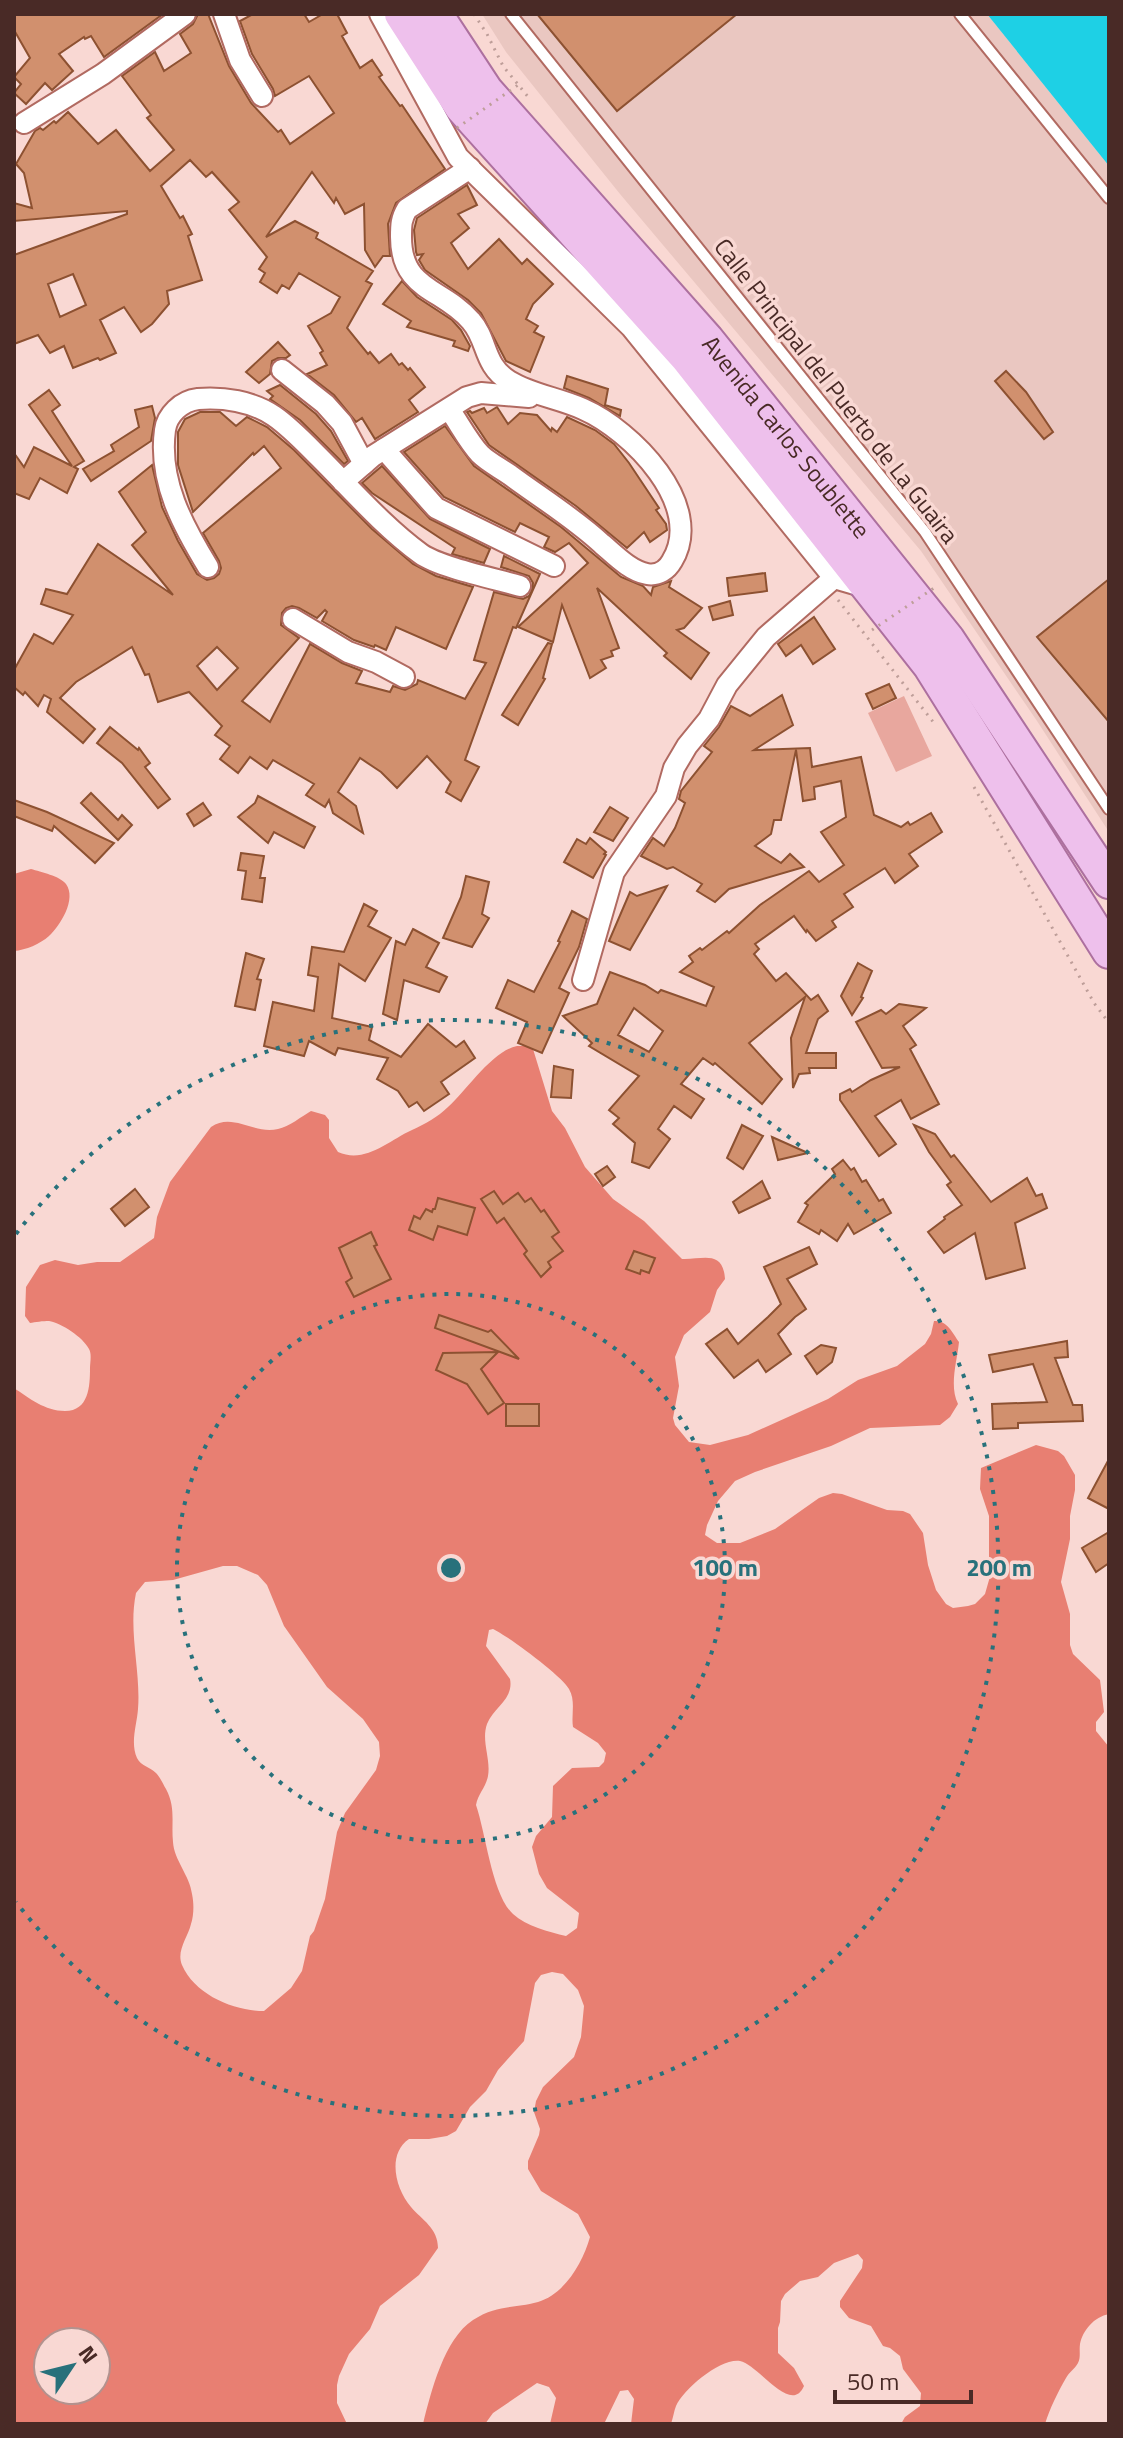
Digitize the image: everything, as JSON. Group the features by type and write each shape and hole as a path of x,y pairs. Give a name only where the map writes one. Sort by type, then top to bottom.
{"main road":[{"name":"Avenida Carlos Soublette","path":"401,14 461,107 687,358 929,665 1109,952"},
{"name":"Avenida Carlos Soublette","path":"436,14 486,90 707,339 948,639 1109,882"}],"street":[{"path":"24,123 103,74 185,14"},
{"path":"224,14 240,60 262,96"},
{"name":"Avenida Carlos Soublette","path":"380,14 458,157 631,327 834,578"},
{"path":"449,409 480,454 571,517 624,564 646,574 660,574 671,564 679,547 680,511 670,488 652,464 619,432 585,410 557,401 498,373 472,321 417,281 404,262 401,219 407,209 470,168"},
{"path":"467,397 481,378 483,348"},
{"path":"282,370 325,404 342,423 364,464"},
{"path":"343,482 384,449 467,397 481,393 557,401"},
{"path":"208,567 186,531 169,489 164,441 166,420 179,407 191,400 216,398 248,403 272,415 300,438 377,516 424,556 520,586"},
{"path":"384,449 436,508 554,566"},
{"path":"583,980 614,872 666,796 674,768 709,719 727,685 766,637 834,578 868,588"},
{"path":"293,619 348,652 404,677"}],"lane":[{"name":"Calle Principal del Puerto de La Guaira","path":"511,14 925,532 1109,809"},
{"path":"960,14 1109,198"}],"path":[{"path":"457,128 518,85 503,66"},
{"path":"872,630 934,588"},
{"path":"838,600 940,731"},
{"path":"972,784 1094,1003 1109,1023"}],"shaded area":[{"path":"482,14 987,14 1109,166 1109,832 921,551 620,194 506,52"},
{"path":"904,696 932,756 896,772 868,713"},
{"path":"31,869 63,881 70,897 62,919 49,936 33,946 14,951 14,874"},
{"path":"517,1046 533,1049 552,1111 565,1128 585,1167 613,1199 644,1221 682,1259 710,1258 720,1263 725,1279 717,1290 710,1312 684,1335 675,1357 679,1386 673,1418 689,1442 710,1445 748,1435 828,1399 858,1380 897,1366 925,1344 934,1321 946,1325 959,1342 954,1381 958,1404 940,1425 870,1428 831,1446 735,1481 718,1501 705,1535 717,1543 740,1543 775,1529 819,1498 833,1493 842,1494 887,1510 910,1514 923,1533 936,1590 953,1608 968,1606 975,1604 985,1594 989,1580 989,1516 980,1489 981,1468 1036,1445 1058,1451 1075,1475 1070,1539 1061,1582 1070,1614 1073,1654 1100,1680 1104,1712 1096,1722 1096,1731 1109,1747 1109,2314 1094,2321 1084,2334 1078,2363 1063,2383 1045,2424 901,2424 920,2406 921,2393 903,2369 900,2356 883,2346 871,2326 849,2318 840,2307 840,2301 862,2268 863,2260 858,2254 834,2263 818,2277 800,2281 781,2301 778,2353 794,2368 804,2386 798,2394 783,2392 747,2364 732,2361 713,2369 687,2391 676,2406 671,2424 631,2424 634,2399 628,2390 620,2391 604,2424 550,2424 556,2398 549,2387 537,2383 493,2413 485,2424 423,2424 440,2367 463,2329 490,2311 538,2302 557,2292 578,2266 590,2237 578,2214 541,2191 528,2169 540,2129 534,2112 536,2101 543,2087 574,2057 581,2037 584,2006 578,1990 563,1974 552,1972 541,1975 535,1983 524,2041 470,2107 456,2131 447,2136 409,2139 398,2153 396,2172 401,2190 411,2207 432,2230 438,2248 419,2275 380,2306 370,2329 349,2354 337,2385 337,2403 347,2424 14,2424 14,1388 44,1406 73,1410 86,1396 91,1358 86,1344 65,1328 49,1321 30,1323 25,1316 26,1287 40,1265 55,1260 78,1265 120,1262 154,1238 157,1217 170,1182 211,1127 219,1123 278,1129 311,1111 325,1115 329,1120 329,1138 338,1152 348,1155 367,1153 440,1114 498,1055","holes":["223,1566 237,1566 258,1575 267,1585 284,1626 327,1687 363,1719 379,1742 380,1756 376,1770 345,1813 337,1832 325,1899 310,1936 302,1971 291,1988 264,2011 240,2008 206,1993 188,1976 182,1965 181,1949 193,1913 191,1887 174,1849 169,1796 154,1771 141,1763 135,1752 138,1695 133,1622 136,1593 145,1582 173,1580","493,1629 564,1683 572,1698 573,1727 598,1743 606,1753 599,1767 572,1768 553,1786 552,1817 536,1836 532,1847 539,1874 547,1888 579,1913 577,1928 566,1936 524,1922 506,1905 495,1879 476,1805 488,1776 487,1724 506,1698 510,1686 510,1679 486,1646 489,1630"]}],"water":[{"path":"987,14 1109,14 1109,166"}],"building":[{"path":"14,14 163,14 104,57 91,36 84,37 59,54 73,71 52,90 45,83 26,104 14,93 21,84 14,77 30,58 14,30"},
{"path":"198,14 208,14 229,66 251,103 278,132 281,130 290,144 334,113 309,76 275,96 252,54 240,21 253,14 304,14 309,22 323,14 337,14 347,33 342,36 360,68 372,60 382,75 379,77 445,169 396,203 388,224 390,256 383,256 375,267 365,250 364,204 345,214 336,198 334,203 312,172 266,237 295,221 318,233 316,238 373,271 366,281 372,284 347,328 379,363 391,354 399,365 402,363 408,370 410,368 425,387 409,400 418,412 375,439 362,418 356,422 334,395 307,374 327,365 320,353 323,351 308,326 331,313 340,297 299,273 289,289 282,285 277,293 260,282 265,273 259,269 267,257 229,210 239,202 212,172 206,177 190,160 161,186 192,234 188,236 202,280 167,291 169,304 141,332 124,307 100,320 116,353 100,360 98,358 73,368 64,346 50,353 38,335 14,344 14,255 127,214 127,211 14,221 14,203 32,208 24,173 16,164 35,131 43,130 54,121 56,123 68,112 98,144 116,130 150,171 174,150 147,118 151,115 122,76 155,52 164,71 191,53 180,34 193,24","holes":["73,274 86,305 60,317 48,284"]},
{"path":"537,14 737,14 617,111"},
{"path":"467,185 477,205 458,214 469,228 451,243 468,269 499,239 522,264 527,259 553,284 533,304 526,319 538,326 534,332 544,337 530,372 506,361 481,313 425,270 419,260 423,254 417,255 414,230 417,218"},
{"path":"402,281 417,297 452,320 470,346 468,351 453,346 455,341 407,327 411,321 383,304"},
{"path":"278,342 290,355 272,361 270,374 259,383 246,372"},
{"path":"1006,371 1026,392 1053,432 1044,439 995,381"},
{"path":"567,376 608,389 605,405 621,410 620,416 564,388"},
{"path":"280,385 316,414 331,431 348,461 344,464 300,420 270,399 273,396 267,391"},
{"path":"49,390 60,405 52,411 84,461 74,467 78,469 67,493 40,478 29,499 14,493 14,453 24,467 34,447 72,466 29,405"},
{"path":"152,406 155,418 151,441 91,481 83,469 114,451 111,445 139,427 135,410"},
{"path":"497,407 508,424 520,413 537,415 551,431 552,428 557,432 567,417 595,430 614,444 629,463 659,508 656,510 667,530 650,542 644,532 627,548 576,506 489,445 467,412 484,408 487,413"},
{"path":"200,412 220,412 236,426 247,417 267,427 372,529 413,564 436,576 473,587 446,649 396,627 386,650 374,647 354,640 322,621 327,612 325,610 317,618 299,608 286,608 282,613 281,625 299,638 242,701 270,722 310,644 362,671 356,683 390,692 393,686 405,690 417,684 418,680 465,699 486,663 474,660 494,592 523,599 532,590 533,583 529,576 501,567 504,556 540,574 516,628 513,627 465,760 479,767 461,801 446,792 451,782 427,756 397,788 360,758 338,792 356,806 363,833 333,813 329,800 325,807 306,795 314,784 273,760 267,769 250,757 238,773 220,759 230,746 215,735 222,726 189,692 158,702 149,674 145,675 132,647 76,682 60,698 95,729 83,743 47,712 51,699 44,695 38,706 25,692 23,695 14,687 14,670 34,634 53,644 73,615 41,604 46,589 67,594 98,544 173,595 132,545 146,532 119,492 152,465 162,507 197,574 207,580 219,574 219,561 203,533 281,468 264,446 193,512 178,465 178,432 185,419","holes":["217,647 238,668 217,690 197,666"]},
{"path":"445,426 474,466 561,527 621,577 643,586 651,595 653,587 671,581 669,587 702,608 684,628 677,630 709,653 691,679 597,588 619,648 611,651 613,656 601,660 606,668 590,678 562,605 553,642 518,627 588,563 569,543 555,552 544,547 549,537 520,523 515,532 444,497 404,452"},
{"path":"382,466 430,519 490,549 484,563 452,554 455,548 372,493 362,483"},
{"path":"765,573 767,591 729,596 727,578"},
{"path":"1109,579 1109,722 1037,637"},
{"path":"730,601 733,615 713,620 709,607"},
{"path":"814,617 835,649 813,664 801,645 786,656 778,644"},
{"path":"548,643 552,644 545,679 518,725 502,715"},
{"path":"889,684 896,698 873,709 866,694"},
{"path":"782,695 793,725 754,750 810,748 812,767 861,757 874,815 901,827 931,813 942,832 909,854 918,866 895,883 885,868 844,894 853,907 832,921 836,927 816,941 794,916 755,944 759,949 754,954 776,981 786,973 811,1000 818,995 828,1011 818,1019 806,1053 836,1053 836,1068 809,1068 810,1073 799,1074 793,1088 791,1038 805,997 749,1043 782,1079 762,1104 715,1063 713,1065 703,1058 681,1084 704,1099 691,1118 674,1106 658,1129 670,1139 649,1168 632,1162 635,1143 613,1124 619,1118 609,1110 639,1076 589,1046 592,1043 563,1016 597,1004 610,972 658,993 661,990 706,1006 714,987 680,972 693,962 689,956 727,931 729,933 760,905 809,871 819,882 844,865 821,832 846,817 841,781 814,787 815,799 803,801 796,750 781,820 774,820 771,834 755,846 781,863 790,854 804,867 729,889 715,902 697,891 702,884 673,867 667,869 641,856 653,838 664,846 675,828 685,803 679,799 681,791 712,752 704,746 731,706 750,716","holes":["634,1008 663,1031 649,1052 618,1035"]},
{"path":"110,727 139,748 150,763 145,767 170,799 158,808 122,763 97,743"},
{"path":"91,793 118,820 122,815 132,825 118,840 81,803"},
{"path":"258,796 315,827 304,848 274,832 268,843 238,817 255,803"},
{"path":"14,800 114,843 95,863 54,826 52,831 14,816"},
{"path":"203,803 211,815 194,826 187,814"},
{"path":"610,807 628,818 613,841 594,832"},
{"path":"590,838 606,852 593,878 564,862 577,839 586,844"},
{"path":"241,853 264,856 260,878 265,878 262,902 242,899 246,871 238,870"},
{"path":"466,876 489,882 482,914 489,918 472,947 443,938 461,897"},
{"path":"667,886 630,950 609,941 630,892 637,896"},
{"path":"364,904 377,911 368,926 391,938 365,981 339,964 332,1018 372,1027 369,1040 401,1057 428,1024 456,1047 464,1041 475,1058 441,1082 449,1094 424,1111 417,1102 409,1107 398,1091 377,1079 388,1058 338,1048 335,1055 309,1041 304,1056 264,1046 273,1002 314,1011 318,977 308,975 312,947 344,952"},
{"path":"572,911 587,919 579,947 559,988 569,993 542,1053 518,1043 527,1022 496,1008 508,980 534,992"},
{"path":"413,929 439,943 426,967 447,977 439,992 404,980 397,1020 383,1014 396,941 405,945"},
{"path":"246,953 264,959 257,979 261,980 255,1010 235,1006"},
{"path":"858,963 872,971 863,998 852,1015 841,996"},
{"path":"899,1004 926,1008 903,1026 916,1045 910,1049 939,1104 911,1119 901,1100 875,1116 896,1144 879,1156 840,1100 840,1094 850,1089 852,1092 900,1067 882,1068 856,1022 881,1010 886,1014"},
{"path":"554,1066 573,1070 571,1098 551,1097"},
{"path":"742,1125 763,1136 743,1169 727,1158"},
{"path":"914,1125 935,1134 991,1202 1027,1178 1036,1196 1042,1194 1047,1208 1015,1223 1025,1268 986,1279 975,1233 944,1253 928,1232 962,1205 947,1185 951,1182"},
{"path":"772,1137 808,1153 778,1160"},
{"path":"843,1160 851,1170 854,1168 862,1182 866,1180 891,1213 854,1234 848,1224 837,1241 821,1230 819,1234 798,1222 808,1205 805,1203 835,1174 832,1169"},
{"path":"607,1166 615,1177 603,1186 595,1174"},
{"path":"762,1181 770,1198 739,1213 733,1202"},
{"path":"135,1189 149,1207 125,1226 111,1209"},
{"path":"494,1191 503,1204 518,1193 525,1202 531,1198 541,1212 544,1210 559,1232 552,1237 563,1251 548,1262 551,1267 541,1277 504,1218 497,1223 481,1199"},
{"path":"438,1198 475,1208 467,1235 438,1226 433,1240 409,1230 414,1216 420,1219 426,1209 432,1212"},
{"path":"371,1232 377,1245 374,1246 391,1279 354,1297 346,1282 352,1278 339,1248"},
{"path":"809,1247 817,1264 787,1279 806,1309 778,1334 791,1354 766,1372 758,1360 734,1378 706,1344 727,1329 738,1344 768,1317 781,1304 764,1267"},
{"path":"634,1251 655,1258 649,1273 641,1270 640,1274 626,1269"},
{"path":"439,1315 488,1332 491,1330 519,1359 435,1328"},
{"path":"1067,1341 1068,1357 1055,1358 1073,1405 1082,1405 1083,1421 1018,1423 1018,1428 993,1429 992,1404 1047,1402 1033,1364 993,1372 989,1355"},
{"path":"821,1345 836,1348 832,1362 817,1374 805,1356"},
{"path":"498,1352 481,1369 504,1403 488,1414 467,1384 436,1370 443,1353"},
{"path":"506,1404 539,1404 539,1426 506,1426"},
{"path":"1109,1459 1109,1509 1088,1498"},
{"path":"1109,1532 1109,1563 1096,1572 1082,1548"}]}
